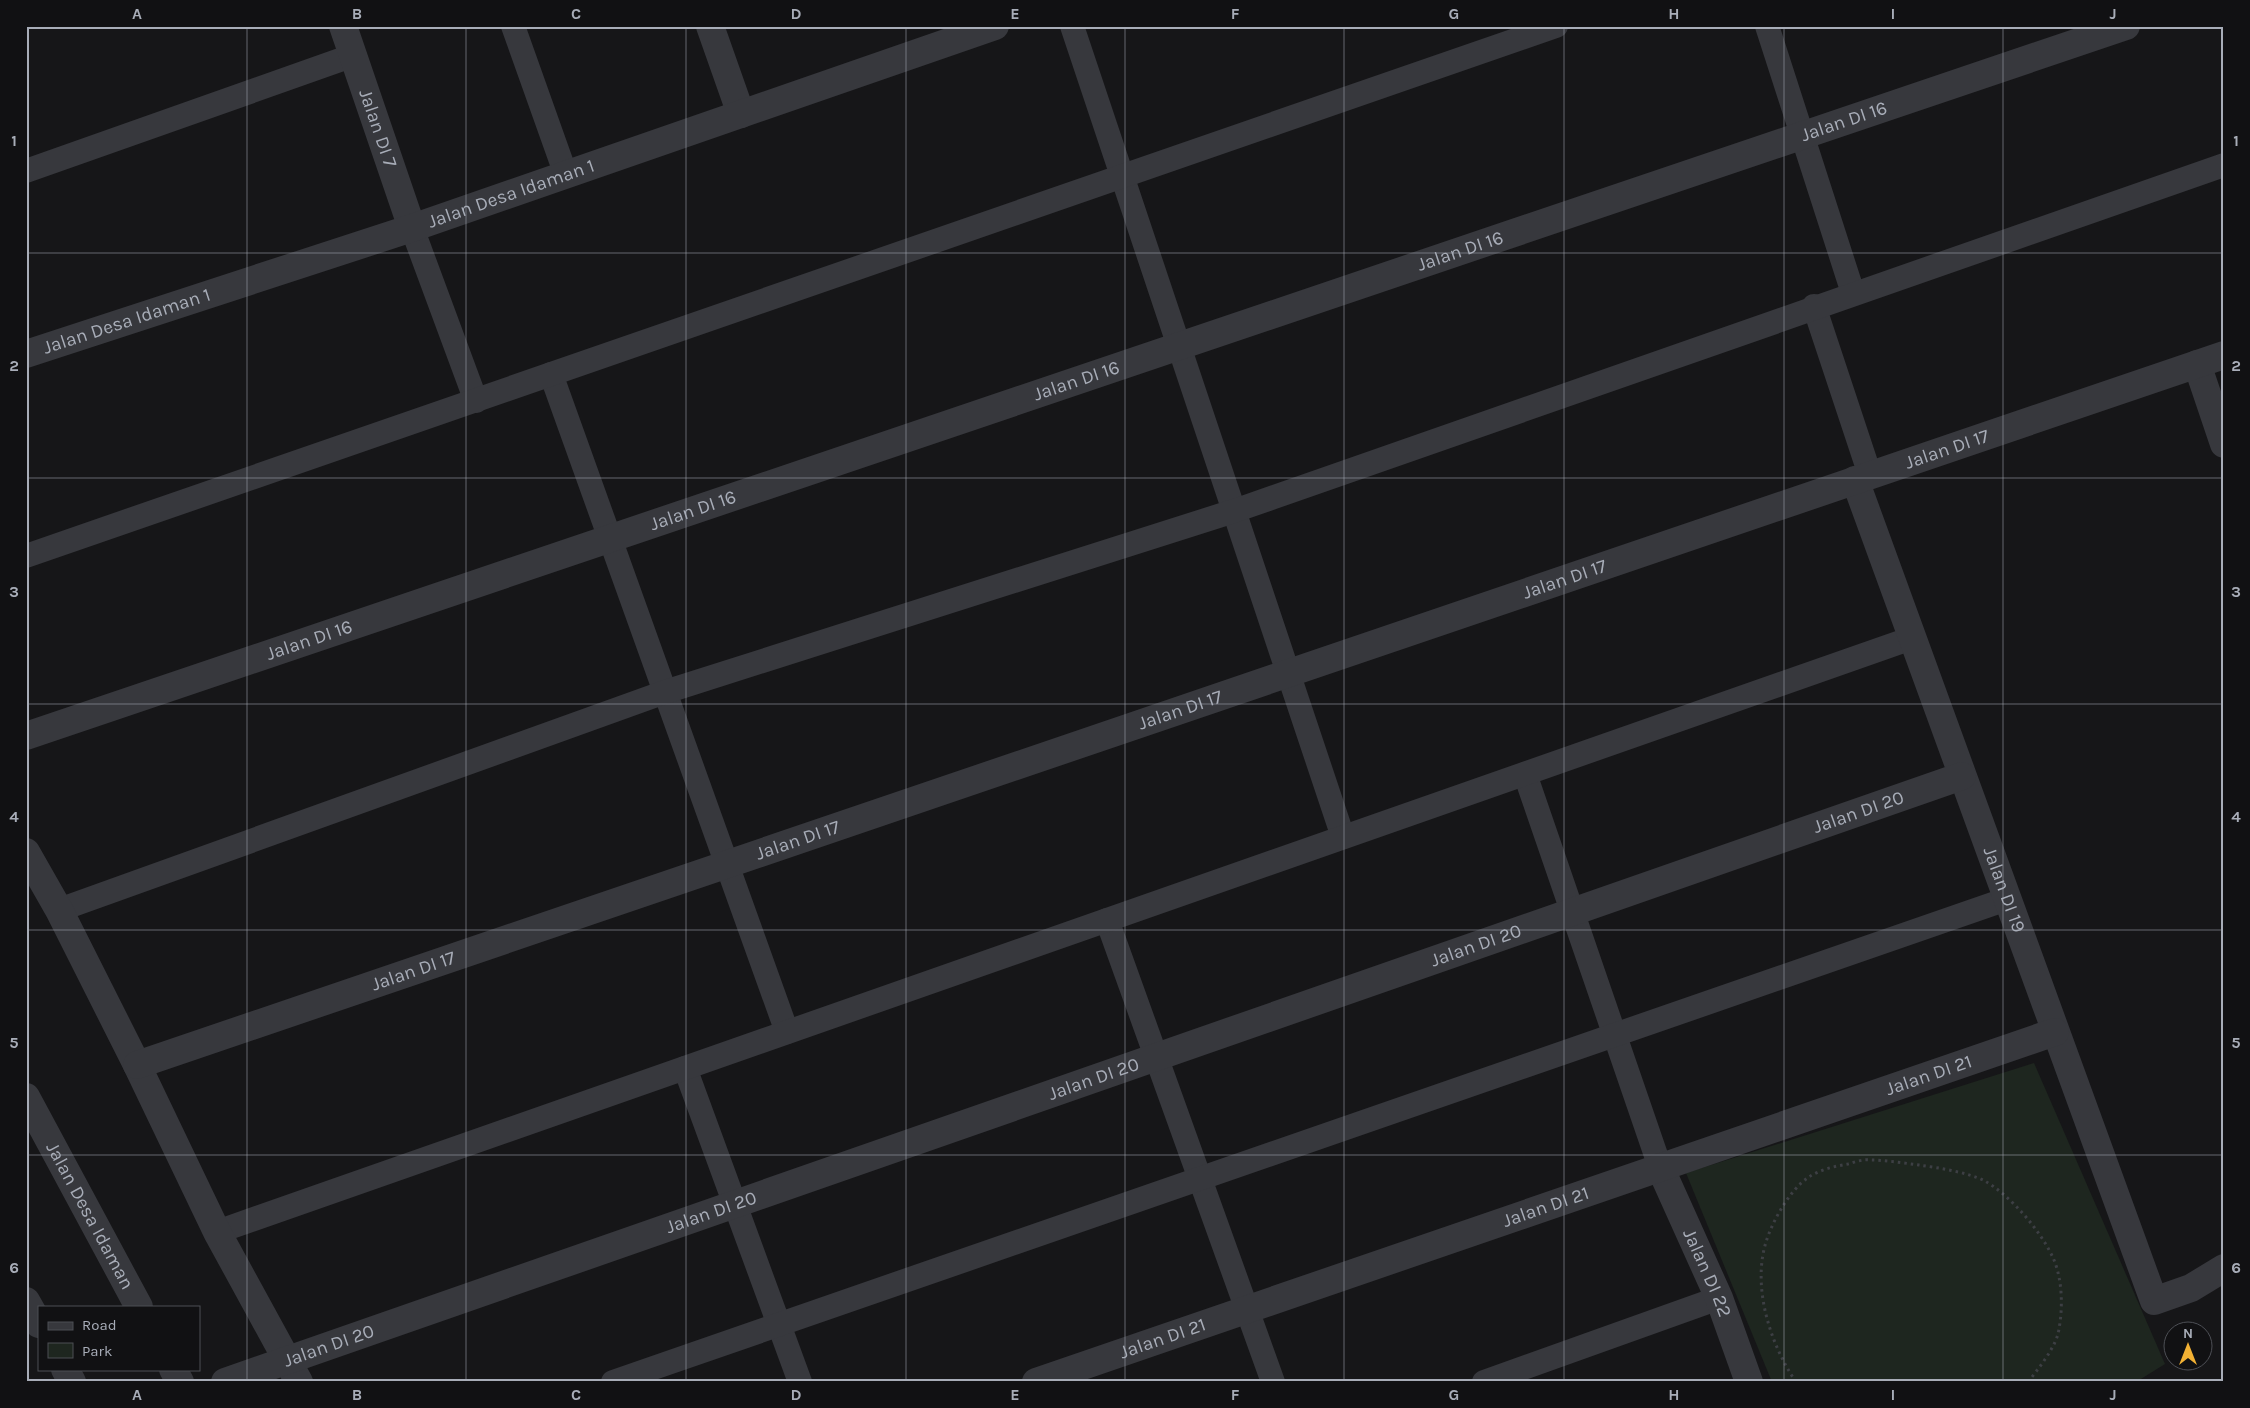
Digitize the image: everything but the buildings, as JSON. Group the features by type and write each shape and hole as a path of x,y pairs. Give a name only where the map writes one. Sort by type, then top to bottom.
{"street":[{"name":"Jalan DI 7","path":"343,26 412,228"},
{"path":"710,26 742,114"},
{"name":"Jalan Desa Idaman 1","path":"26,354 412,228 995,26"},
{"name":"Jalan DI 16","path":"26,736 2126,26"},
{"name":"Jalan DI 17","path":"137,1064 2224,355"},
{"path":"2197,364 2224,444"},
{"name":"Jalan DI 19","path":"1862,478 1912,638 2154,1301 2191,1288 2224,1268"},
{"name":"Jalan DI 20","path":"225,1382 294,1370 734,1204 1962,776"},
{"path":"26,852 137,1064 217,1232 294,1370"},
{"name":"Jalan DI 21","path":"1036,1382 2055,1032"},
{"name":"Jalan Desa Idaman","path":"26,1098 138,1306"},
{"name":"Jalan DI 22","path":"1660,1167 1719,1298 1749,1382"},
{"path":"26,1301 38,1322"},
{"path":"66,1370 72,1382"},
{"path":"174,1370 180,1382"}],"lane":[{"path":"513,26 566,175"},
{"path":"1072,26 1343,837"},
{"path":"26,556 1556,26"},
{"path":"1767,26 1853,293"},
{"path":"26,171 354,55"},
{"path":"58,910 665,692 1234,511 1814,306 2224,165"},
{"path":"412,228 476,401"},
{"path":"1814,306 1862,478"},
{"path":"551,374 787,1032"},
{"path":"217,1232 1912,638"},
{"path":"1525,774 1660,1167"},
{"path":"613,1382 2007,899"},
{"path":"1107,920 1273,1382"},
{"path":"685,1068 800,1382"},
{"path":"1484,1382 1719,1298"}],"path":[{"path":"1796,1382 1785,1366 1776,1343 1760,1277 1763,1251 1772,1223 1790,1197 1808,1177 1836,1166 1868,1160 1943,1169 1984,1181 2013,1203 2036,1230 2054,1260 2062,1299 2057,1336 2040,1366 2028,1382"}],"green space":[{"path":"2034,1063 2162,1357 2162,1366 2136,1382 1772,1382 1686,1173"}]}
